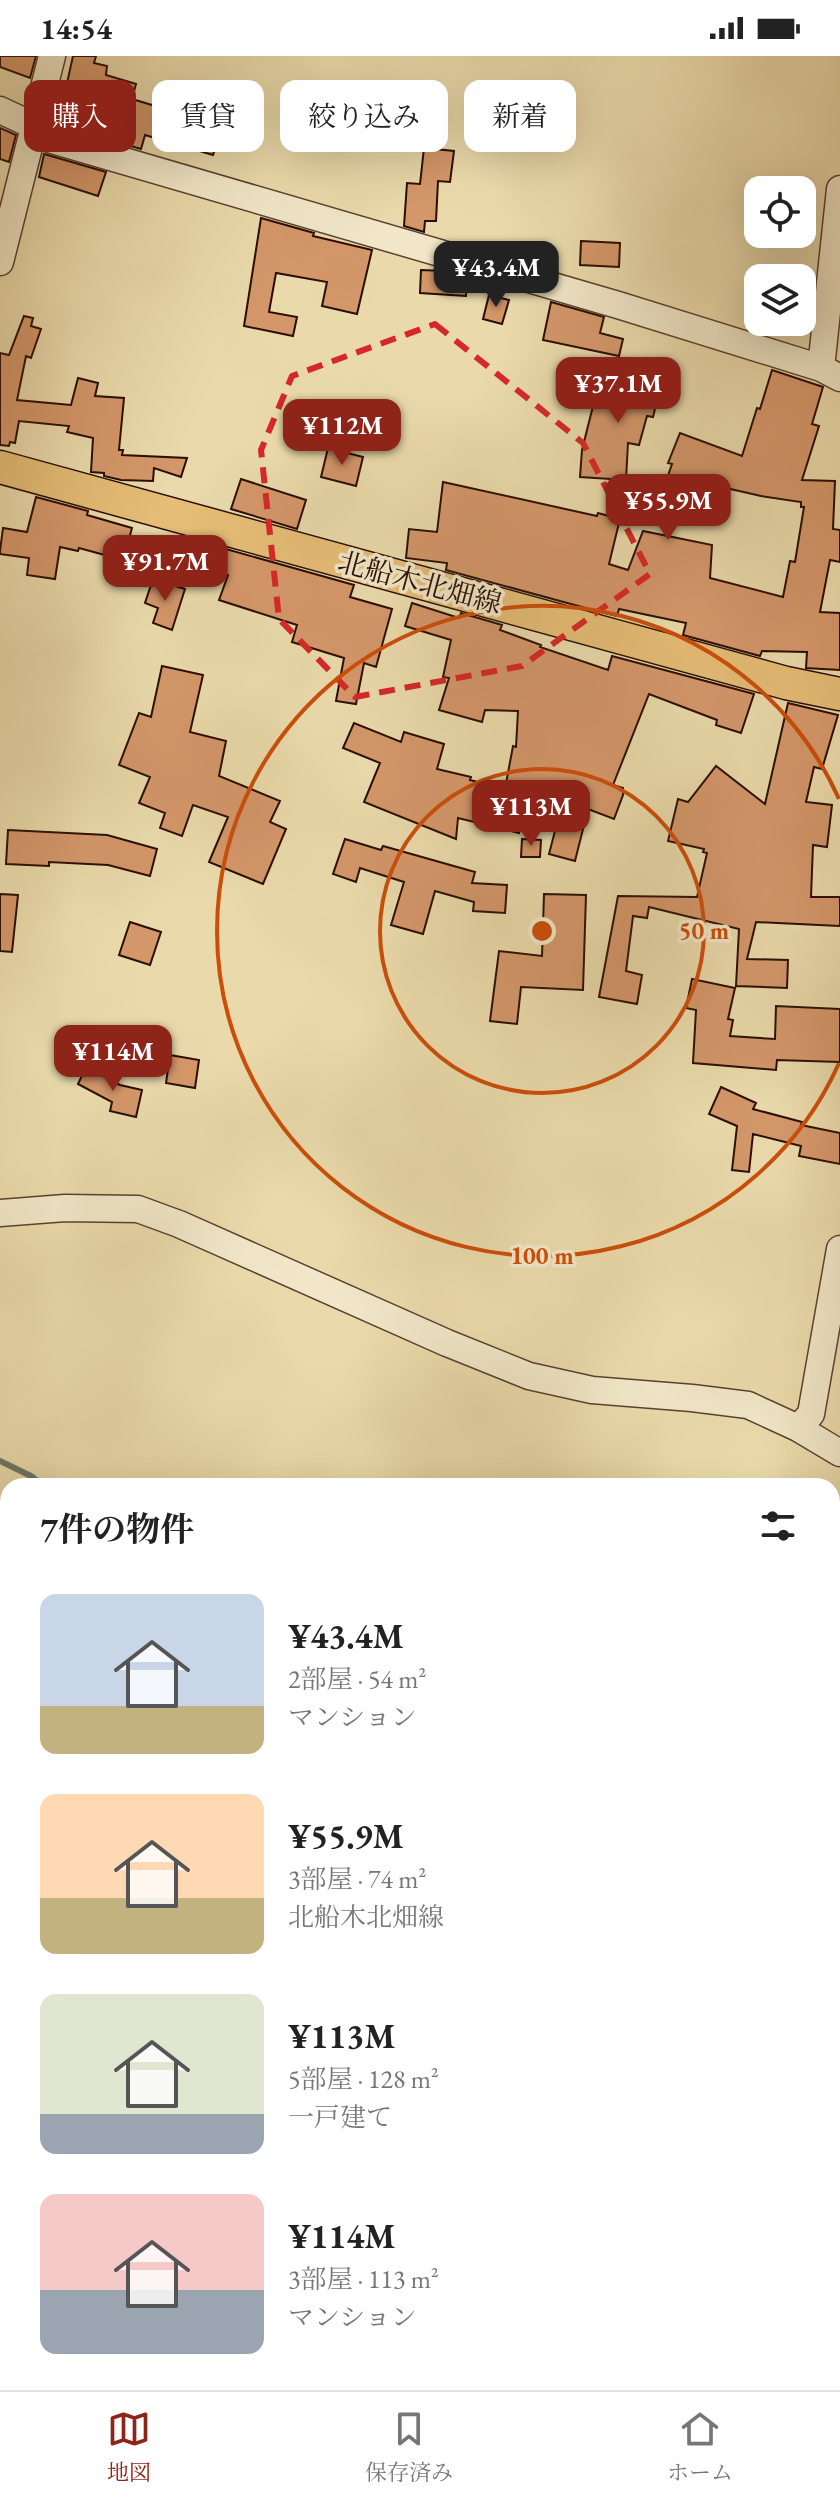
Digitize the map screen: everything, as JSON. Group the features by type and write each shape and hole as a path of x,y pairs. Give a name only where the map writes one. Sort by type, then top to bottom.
{"main road":[{"name":"北船木北畑線","path":"0,467 786,683 840,694"}],"street":[{"path":"46,80 52,56"},
{"path":"0,110 24,121"},
{"path":"0,262 28,152"},
{"path":"93,152 618,305 830,373 840,189"},
{"path":"0,1213 65,1208 138,1209 529,1376 592,1390 748,1405 798,1428 840,1453"},
{"path":"798,1428 811,1414 840,1249"}],"highlighted area":[{"path":"435,324 583,443 650,574 522,666 355,697 279,619 261,450 292,376"}],"building":[{"path":"0,56 36,56 30,78 0,67"},
{"path":"73,56 96,56 94,63 107,66 106,75 123,80 68,80"},
{"path":"136,100 152,105 152,137 145,135 141,149 136,148"},
{"path":"0,128 16,135 9,162 0,159"},
{"path":"454,151 450,182 438,181 436,221 425,221 424,232 404,226 407,183 420,184 424,152"},
{"path":"44,154 106,172 98,196 39,177"},
{"path":"261,218 314,233 313,236 372,250 357,314 322,306 327,282 276,273 269,312 297,317 293,336 244,326"},
{"path":"581,241 620,243 619,267 580,265"},
{"path":"421,270 445,271 467,278 466,296 420,293"},
{"path":"489,295 509,300 502,324 483,319"},
{"path":"551,302 604,317 600,333 623,339 619,356 543,340"},
{"path":"24,316 33,318 31,326 41,329 31,358 26,356 17,400 71,405 78,378 98,383 95,396 124,398 119,450 123,450 122,455 187,458 181,477 154,468 153,481 121,480 91,472 93,438 67,432 69,426 19,421 15,443 0,445 0,353 9,355"},
{"path":"616,368 662,380 653,417 647,416 639,445 628,443 626,480 580,477 582,450 595,398 608,401"},
{"path":"772,370 823,387 812,424 819,426 802,480 835,481 833,529 840,530 840,562 830,560 820,612 840,613 840,670 806,668 807,652 762,651 760,656 683,635 686,623 619,609 617,616 446,570 447,563 406,558 409,529 437,532 443,482 620,519 609,564 628,570 643,531 712,545 710,578 783,597 790,561 795,562 804,507 801,507 801,502 726,488 715,519 660,499 672,464 668,463 680,433 742,456"},
{"path":"328,448 363,457 356,486 321,477"},
{"path":"241,479 306,500 297,529 231,509"},
{"path":"36,497 88,511 87,515 132,528 123,560 79,548 78,551 60,547 55,579 27,575 29,558 0,554 0,551 3,528 27,532"},
{"path":"194,540 354,585 350,597 392,609 376,667 364,663 356,704 336,701 344,658 292,642 297,625 219,600 228,575 187,560"},
{"path":"153,579 185,589 172,630 153,623 158,608 145,603"},
{"path":"412,603 459,618 461,613 502,625 500,630 540,647 608,670 612,656 754,694 741,733 716,725 717,720 649,694 613,785 623,788 614,819 588,809 575,861 549,854 563,800 530,788 519,833 458,818 456,839 364,802 380,763 343,748 354,723 401,742 404,732 444,744 437,769 505,789 513,746 516,747 518,711 485,710 482,722 439,710 449,678 443,677 451,640 405,626"},
{"path":"162,666 203,675 190,732 226,741 219,776 280,801 270,822 286,829 263,884 209,862 228,817 193,805 182,836 160,828 165,813 139,803 150,777 119,765 139,713 151,717"},
{"path":"788,703 838,715 822,769 814,767 806,802 832,805 827,847 813,845 811,897 840,897 840,926 756,922 747,959 788,960 787,988 736,986 739,929 649,907 647,918 633,916 626,971 642,975 637,1004 599,997 618,896 697,897 707,853 703,852 704,849 668,841 678,799 688,802 716,766 765,804"},
{"path":"8,830 107,835 157,849 150,876 108,865 49,862 49,866 6,864"},
{"path":"345,839 381,850 383,846 475,872 472,883 507,885 505,913 473,911 474,902 435,891 423,934 391,925 404,882 360,868 356,882 333,874"},
{"path":"522,839 541,840 540,857 521,857"},
{"path":"0,894 18,895 12,952 0,951"},
{"path":"544,894 586,895 583,990 521,987 517,1024 490,1021 499,951 542,956"},
{"path":"130,922 161,932 150,965 119,955"},
{"path":"692,979 735,988 728,1019 733,1020 730,1036 775,1039 776,1006 840,1009 840,1062 777,1060 776,1070 693,1063 696,1010 686,1008"},
{"path":"170,1055 199,1060 195,1088 166,1083"},
{"path":"86,1067 120,1085 142,1090 136,1117 110,1111 112,1102 78,1084"},
{"path":"721,1087 756,1103 753,1109 802,1122 801,1125 840,1133 840,1164 799,1156 801,1146 753,1134 749,1172 732,1170 737,1126 709,1114"}],"waterway":[{"path":"0,1461 34,1478"}]}
